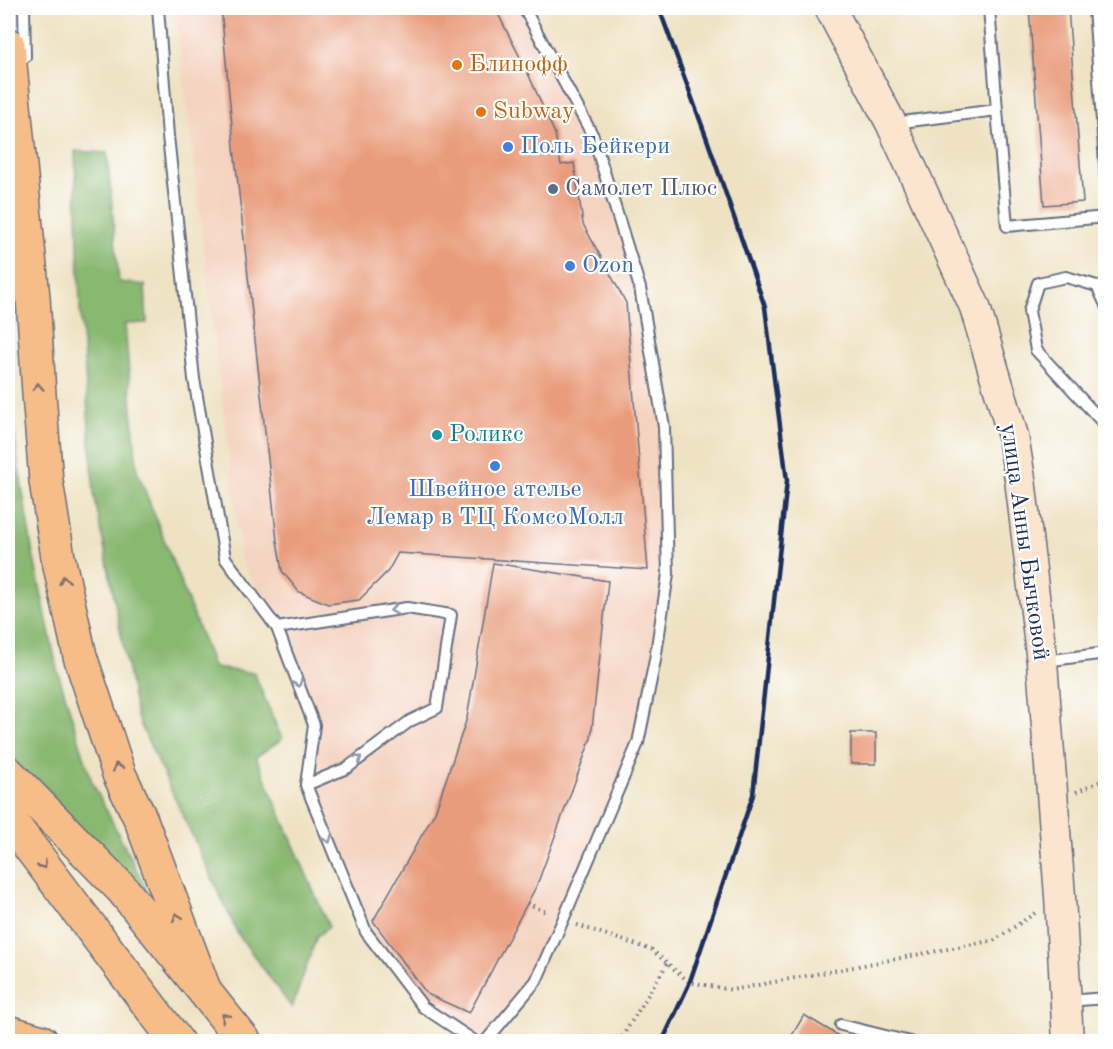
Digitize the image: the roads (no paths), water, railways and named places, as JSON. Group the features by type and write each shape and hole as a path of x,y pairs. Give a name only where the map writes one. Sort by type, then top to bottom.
{"main road":[{"path":"16,58 46,481 58,557 80,656 119,774 141,820 205,992"},
{"path":"8,773 123,890 245,1041"},
{"path":"8,818 177,1041"},
{"path":"8,1032 42,1041"}],"street":[{"name":"улица Анны Бычковой","path":"830,8 891,123 975,307 1013,436 1042,662 1060,896 1068,1041"}],"lane":[{"path":"16,58 24,8"},
{"path":"158,8 168,136 194,379 225,558 277,628 314,725 306,785 366,932 423,1007 476,1041"},
{"path":"485,1041 536,981 638,743 653,671 668,574 664,428 640,288 593,136 524,8"},
{"path":"989,8 1007,226 1106,217"},
{"path":"1094,8 1106,178"},
{"path":"891,123 997,110"},
{"path":"27,119 33,297"},
{"path":"1106,306 1097,286 1066,277 1038,283 1029,311 1036,350 1106,426"},
{"path":"277,628 408,608 451,615 437,708 410,721 347,768 306,785"},
{"path":"1042,662 1106,653"},
{"path":"1066,1001 1106,998"},
{"path":"841,1025 910,1041"}],"railway":[{"path":"659,8 765,307 787,481 753,795 689,984 662,1042"}],"place":[{"name":"Блинофф","path":"457,65"},
{"name":"Subway","path":"481,112"},
{"name":"Поль Бейкери","path":"508,147"},
{"name":"Самолет Плюс","path":"553,189"},
{"name":"Ozon","path":"570,266"},
{"name":"Роликс","path":"437,435"},
{"name":"Швейное ателье Лемар в ТЦ КомсоМолл","path":"495,466"}]}
